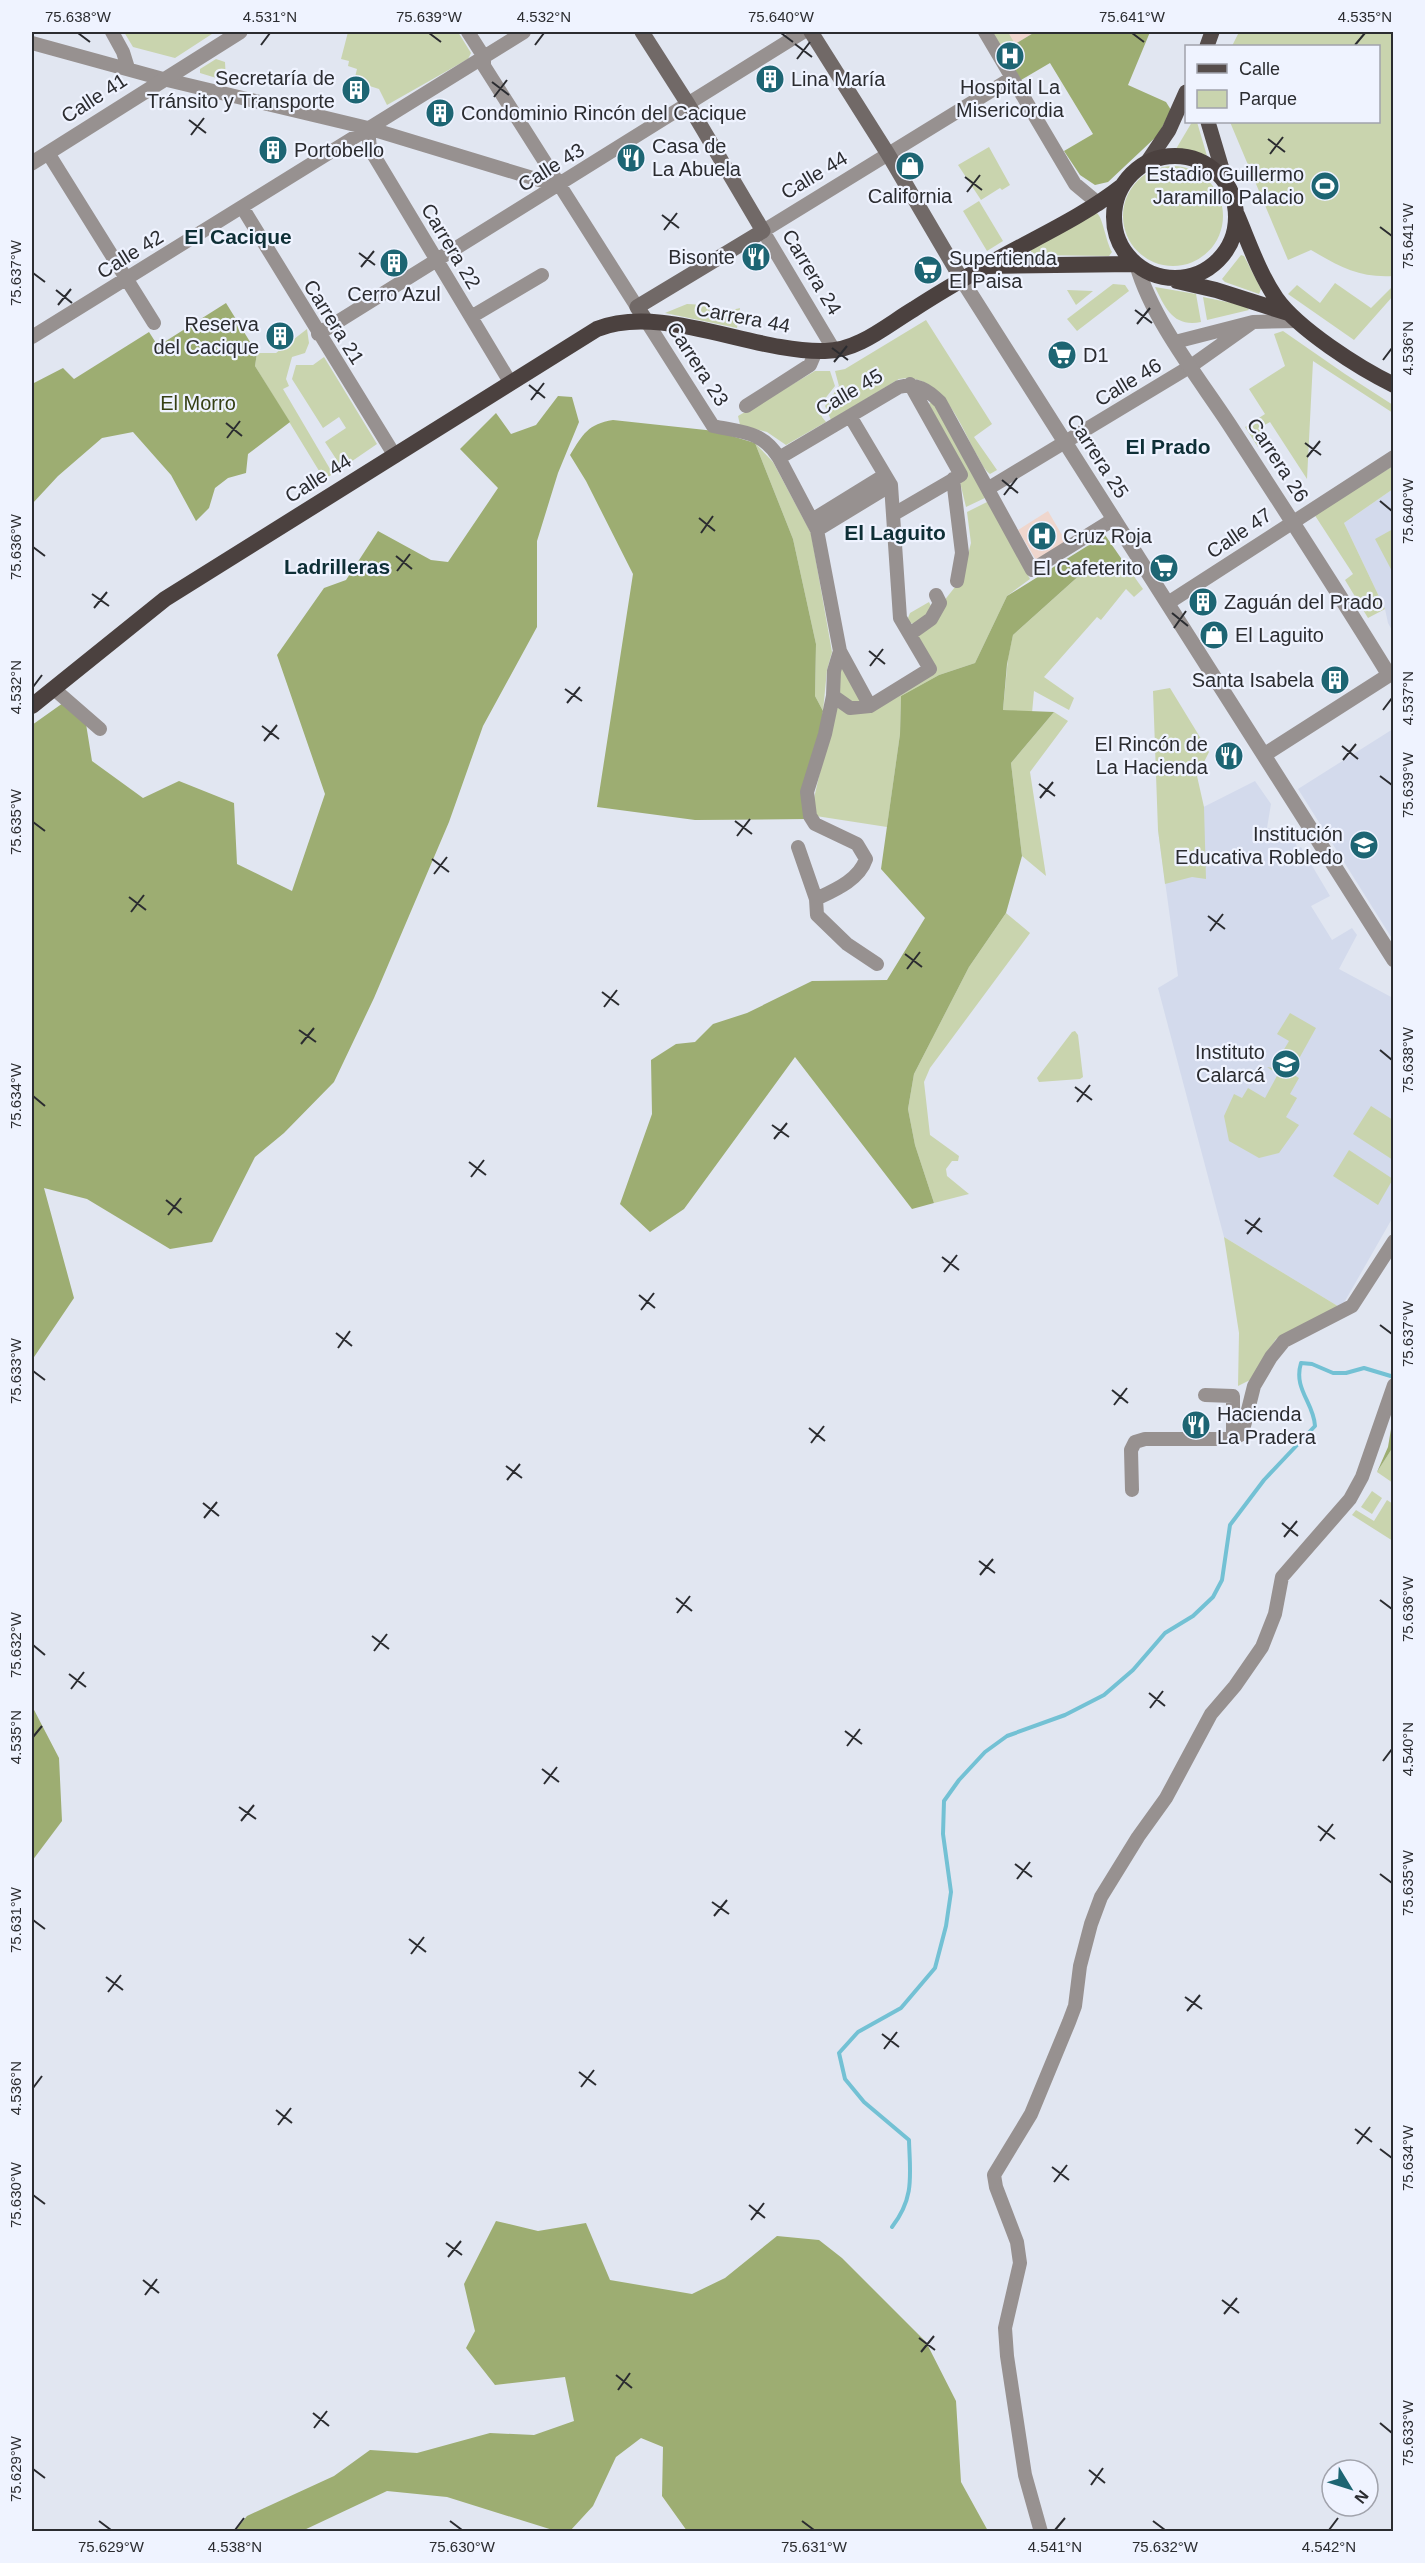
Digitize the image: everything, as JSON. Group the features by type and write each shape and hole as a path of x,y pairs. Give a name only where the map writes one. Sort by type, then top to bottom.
{"highway":[{"path":"1293,317 1216,290 1146,272 1135,265 1119,244 1113,221 1115,203 1129,176 1148,161 1171,156 1183,156 1206,164 1225,179 1236,213 1259,268 1276,297 1293,317 1338,351 1394,385"},
{"name":"Calle 45","path":"834,350 862,341 986,266 1099,204 1122,186"},
{"path":"1166,278 1178,279 1202,273 1221,258 1233,237 1236,213"},
{"name":"Calle 45","path":"986,266 1135,265"},
{"name":"Carrera 44","path":"641,313 816,351 834,350"},
{"name":"Calle 44","path":"32,706 165,599 597,329 641,313"}],"main road":[{"name":"Carrera 24","path":"642,32 688,104 763,231"},
{"name":"Carrera 25","path":"811,32 888,154 962,280"},
{"path":"1148,161 1169,130 1185,94"},
{"path":"1208,123 1225,179"},
{"name":"Calle 44","path":"641,313 763,231"}],"street":[{"path":"112,32 123,52 128,68"},
{"name":"Calle 41","path":"32,163 240,32"},
{"name":"Carrera 23","path":"468,32 484,57 484,66 713,426 761,437 772,446 815,525 840,651 870,706"},
{"name":"Calle 42","path":"32,337 524,32"},
{"name":"Calle 43","path":"318,334 803,32"},
{"path":"985,32 1075,184 1099,204"},
{"path":"32,43 163,79 368,128 559,186"},
{"name":"Calle 44","path":"763,231 1012,78"},
{"name":"Carrera 22","path":"368,128 370,149 510,382"},
{"path":"48,153 154,323"},
{"name":"Carrera 21","path":"242,207 395,456"},
{"name":"Carrera 24","path":"763,231 834,350"},
{"name":"Carrera 26","path":"1135,265 1143,290 1175,342 1292,520 1389,675 1264,755"},
{"path":"471,317 542,275"},
{"name":"Carrera 25","path":"962,280 1394,960"},
{"name":"Calle 46","path":"1175,342 1253,322 1293,317"},
{"name":"Calle 46","path":"989,488 1191,366 1253,322"},
{"path":"746,406 810,365 816,351"},
{"path":"910,384 957,477 962,554 957,581"},
{"name":"Calle 45","path":"779,458 899,387 910,384 922,387 940,402 989,488"},
{"path":"833,696 850,708 870,706 930,669 900,618 894,514 888,480 850,416"},
{"name":"Calle 47","path":"1168,603 1292,520 1394,457"},
{"path":"894,514 957,477"},
{"path":"815,525 888,480"},
{"path":"989,488 1032,570 1114,519"},
{"path":"910,634 931,619 940,603 936,596"},
{"path":"816,899 856,875 866,859 857,844 815,824 807,805 807,792 825,734 833,696 834,671 840,651"},
{"path":"54,689 100,729"},
{"path":"798,847 816,899 817,915 847,944 877,964"},
{"path":"1132,1490 1131,1450 1135,1442 1145,1439 1233,1439 1242,1434 1254,1386 1271,1357 1284,1341 1352,1306 1394,1241"},
{"path":"1041,2532 1025,2475 1007,2356 1005,2328 1020,2263 1017,2242 996,2187 994,2175 1031,2114 1069,2022 1075,2006 1080,1966 1090,1924 1101,1897 1138,1837 1161,1806 1211,1714 1263,1647 1275,1614 1282,1576 1350,1499 1366,1467 1391,1391"},
{"path":"1205,1395 1233,1396 1233,1439"}],"shaded area":[{"name":"Hospital La Misericordia","path":"991,32 1035,32 1015,44 1013,68"},
{"path":"1393,489 1393,632 1385,609 1344,523"},
{"name":"Cruz Roja","path":"1048,511 1066,542 1036,560 1018,530"},
{"name":"Institución Educativa Robledo","path":"1393,729 1393,940 1298,789"},
{"name":"Instituto Calarcá","path":"1255,781 1271,804 1267,828 1290,831 1298,849 1301,847 1330,896 1311,906 1332,940 1352,928 1357,935 1339,969 1393,998 1393,1217 1341,1308 1224,1237 1158,988 1178,976 1158,830"}],"green space":[{"path":"124,32 215,32 175,58 133,47"},
{"path":"348,32 458,32 471,53 468,59 387,105 379,89 354,81 357,69 348,66 349,61 341,59"},
{"name":"Hospital La Misericordia","path":"991,32 1008,32 1015,44 1013,68"},
{"path":"1035,32 1150,32 1128,85 1166,102 1171,110 1158,135 1108,182 1095,185 1080,175 1064,151 1093,134 1050,63 1021,80 1013,68 1015,44"},
{"name":"Estadio Guillermo Jaramillo Palacio","path":"1239,32 1393,32 1393,276 1370,275 1350,270 1311,250 1288,260 1230,123 1380,123 1380,45 1232,45"},
{"path":"216,59 225,62 226,81 200,73 200,69"},
{"path":"1191,123 1197,123 1207,156 1176,149"},
{"path":"989,147 1010,185 1002,190 1000,188 981,200 958,165"},
{"path":"1173,166 1192,170 1208,181 1219,197 1223,216 1219,235 1208,251 1192,262 1173,266 1154,262 1138,251 1127,235 1123,216 1127,197 1138,181 1154,170"},
{"path":"979,201 1003,241 987,251 963,211"},
{"path":"1097,213 1112,252 1109,256 1035,255 1031,252 1031,249"},
{"path":"1241,255 1244,256 1261,289 1259,294 1222,279"},
{"path":"1335,283 1371,308 1393,286 1393,296 1354,340 1288,294 1297,285 1320,303"},
{"path":"1113,284 1125,285 1129,291 1077,331 1067,319"},
{"path":"1155,287 1196,294 1201,322 1184,322 1177,319 1167,310"},
{"path":"1067,290 1093,291 1076,305"},
{"path":"1203,297 1246,306 1249,310 1207,320"},
{"name":"El Morro","path":"226,303 257,353 255,366 290,422 248,454 246,473 228,478 215,488 209,508 196,521 171,475 133,432 102,438 58,476 32,504 32,384 63,368 74,379 149,332 158,346"},
{"path":"687,304 727,309 740,308 737,328 665,313"},
{"path":"926,320 992,424 974,437 997,470 990,474 983,466 948,403 927,384 914,379 899,379 831,420 825,406 839,386 835,371 845,369"},
{"path":"307,329 309,343 305,353 292,357 286,379 289,386 283,389 333,474 324,479 255,366 257,353 276,353"},
{"path":"1283,331 1393,405 1393,413 1313,361 1307,479 1270,422 1261,427 1268,439 1258,447 1245,427 1265,414 1249,389 1285,366 1274,334"},
{"path":"324,357 377,444 342,468 325,442 346,428 339,417 323,428 292,379 296,365 313,365"},
{"path":"815,371 830,371 835,386 820,405 822,417 826,422 786,445 767,432 740,425 738,416"},
{"path":"558,396 572,397 579,422 558,473 537,541 537,627 483,726 449,822 374,998 334,1082 284,1133 255,1157 212,1242 170,1249 87,1199 44,1188 74,1298 32,1360 32,725 63,703 86,724 92,761 143,798 179,781 234,803 237,864 292,891 325,794 277,655 324,588 346,580 378,531 431,560 448,562 498,488 460,449 496,413 511,434 536,425"},
{"path":"931,402 936,404 987,497 966,507 959,478 965,475 929,404"},
{"path":"613,420 715,431 755,443 793,539 816,644 815,696 823,711 807,819 695,820 597,807 633,574 586,481 570,455 587,431 598,424"},
{"path":"755,443 773,462 811,533 832,652 827,670 823,711 815,696 816,644 793,539"},
{"path":"1393,466 1393,489 1344,523 1385,609 1368,618 1345,580 1353,574 1314,514"},
{"path":"989,501 1030,579 1007,596 975,663 939,675 901,696 900,734 887,827 816,816 812,807 835,706 847,713 934,673 916,636 955,587 960,586 971,543 967,512"},
{"path":"1393,529 1393,573 1375,539"},
{"path":"1105,535 1123,561 1102,572 1089,568 1013,635 1007,664 1003,710 1054,712 1011,763 1022,856 1006,913 969,967 914,1074 908,1109 915,1145 934,1203 912,1209 795,1057 684,1209 650,1232 620,1204 652,1114 651,1060 676,1044 695,1042 713,1024 747,1013 812,981 887,980 925,918 881,869 900,734 901,696 939,675 975,663 1007,596"},
{"path":"1123,561 1143,589 1134,597 1126,589 1101,620 1097,617 1044,677 1074,698 1069,710 1034,691 1032,713 1003,710 1008,658 1013,635 1089,568 1102,571"},
{"path":"929,602 932,608 926,617 914,624 910,623 908,618 910,613"},
{"path":"842,663 863,702 851,704 838,694"},
{"path":"1170,688 1209,752 1197,776 1204,807 1206,879 1192,877 1165,884 1158,830 1153,691"},
{"path":"1054,712 1068,721 1030,772 1046,876 1022,856 1011,763"},
{"path":"1006,913 1030,933 930,1068 924,1082 930,1135 959,1156 958,1161 952,1161 946,1169 947,1176 969,1194 934,1203 915,1145 908,1109 914,1074 969,967"},
{"path":"1290,1013 1316,1028 1291,1073 1299,1078 1290,1094 1297,1098 1286,1117 1299,1125 1279,1153 1259,1158 1229,1141 1224,1116 1234,1094 1242,1098 1248,1088 1265,1098 1278,1074 1267,1067 1273,1068 1289,1041 1277,1034"},
{"path":"1075,1031 1078,1035 1083,1077 1039,1082 1037,1078"},
{"path":"1371,1106 1393,1120 1393,1160 1353,1134"},
{"path":"1349,1150 1393,1179 1378,1205 1333,1176"},
{"path":"1224,1237 1341,1308 1276,1339 1250,1380 1238,1386 1239,1333"},
{"path":"1393,1417 1393,1447 1377,1472 1388,1447"},
{"path":"1393,1447 1393,1483 1377,1472"},
{"path":"1372,1491 1382,1498 1372,1514 1361,1507"},
{"path":"1387,1500 1393,1504 1393,1541 1352,1515 1356,1510 1374,1521"},
{"path":"32,1706 59,1758 62,1821 32,1861"},
{"path":"496,2221 538,2231 586,2223 610,2280 692,2294 725,2278 777,2236 819,2240 842,2258 926,2342 956,2401 961,2482 988,2531 687,2531 662,2496 663,2447 641,2438 616,2457 593,2506 570,2531 556,2531 447,2497 387,2491 302,2531 235,2531 247,2516 334,2476 370,2450 417,2453 490,2433 534,2435 574,2421 565,2377 495,2385 466,2348 475,2331 464,2284"}],"waterway":[{"path":"892,2227 908,2196 909,2140 864,2102 845,2079 839,2053 858,2032 901,2008 935,1968 946,1926 951,1892 943,1834 944,1801 959,1780 985,1752 1007,1736 1065,1715 1104,1695 1133,1670 1165,1633 1193,1616 1213,1597 1222,1580 1230,1525 1264,1480 1315,1426 1300,1381 1301,1363 1312,1364 1333,1373 1346,1373 1364,1368 1394,1377"}],"place":[{"name":"Hospital La Misericordia","path":"1010,56"},
{"name":"Lina María","path":"770,79"},
{"name":"Secretaría de Tránsito y Transporte","path":"356,90"},
{"name":"Condominio Rincón del Cacique","path":"440,113"},
{"name":"Portobello","path":"273,150"},
{"name":"Casa de La Abuela","path":"631,158"},
{"name":"California","path":"910,166"},
{"name":"Estadio Guillermo Jaramillo Palacio","path":"1325,186"},
{"name":"Bisonte","path":"756,257"},
{"name":"Cerro Azul","path":"394,263"},
{"name":"Supertienda El Paisa","path":"928,270"},
{"name":"Reserva del Cacique","path":"280,336"},
{"name":"D1","path":"1062,355"},
{"name":"Cruz Roja","path":"1042,536"},
{"name":"El Cafeterito","path":"1164,568"},
{"name":"Zaguán del Prado","path":"1203,602"},
{"name":"El Laguito","path":"1214,635"},
{"name":"Santa Isabela","path":"1335,680"},
{"name":"El Rincón de La Hacienda","path":"1229,756"},
{"name":"Institución Educativa Robledo","path":"1364,845"},
{"name":"Instituto Calarcá","path":"1286,1064"},
{"name":"Hacienda La Pradera","path":"1196,1425"}],"district":[{"name":"El Cacique","path":"238,237"},
{"name":"El Prado","path":"1168,447"},
{"name":"El Laguito","path":"895,533"},
{"name":"Ladrilleras","path":"337,567"}]}
